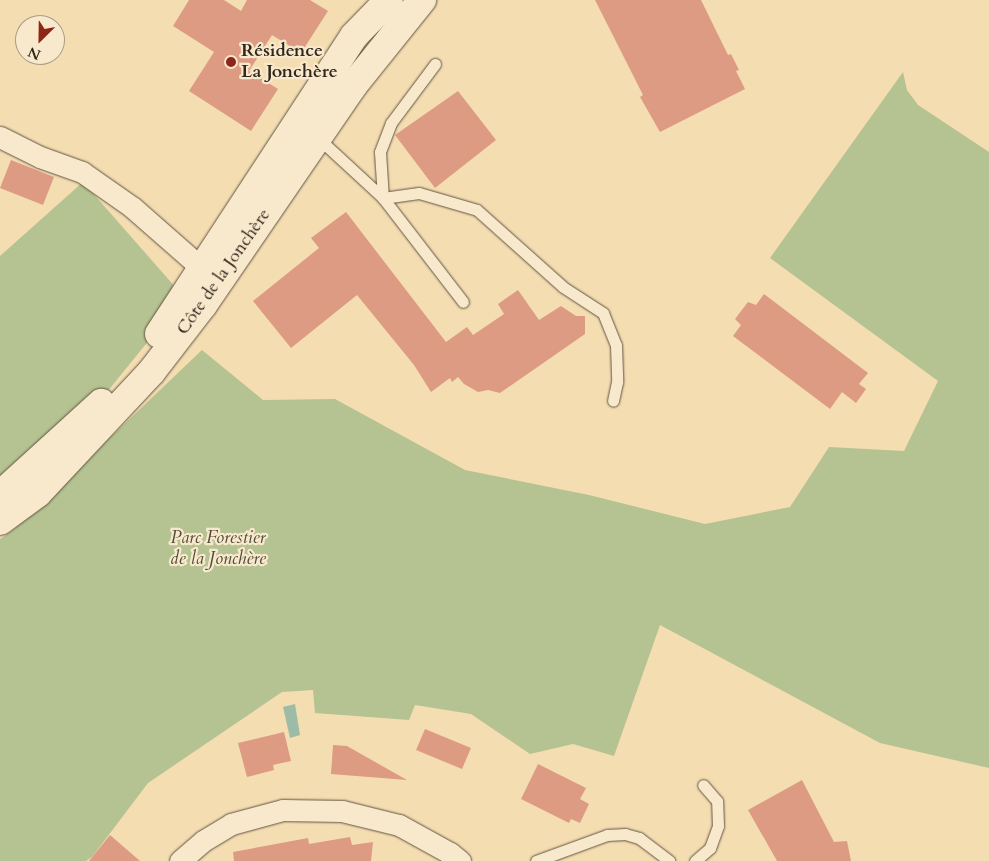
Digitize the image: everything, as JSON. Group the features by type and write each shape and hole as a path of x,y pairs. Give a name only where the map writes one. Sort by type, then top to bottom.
{"street":[{"name":"Côte de la Jonchère","path":"0,494 104,401 170,320 209,276 308,130 354,36 389,0"},
{"name":"Côte de la Jonchère","path":"308,130 352,87 422,0"},
{"path":"0,138 40,157 82,172 132,207 209,276"},
{"name":"Côte de la Jonchère","path":"0,521 38,493 79,452 152,371 203,305 209,276"},
{"path":"180,861 203,841 231,824 283,810 342,811 399,825 450,853 460,861"}],"lane":[{"path":"383,198 380,152 390,123 435,64"},
{"path":"308,130 383,198 463,302"},
{"path":"383,198 419,193 477,210 563,287 603,313 616,345 617,382 613,401"},
{"path":"695,861 710,848 718,826 717,801 703,785"},
{"path":"536,861 607,835 625,834 639,838 669,861"}],"green space":[{"name":"Parc Forestier de la Jonchère","path":"903,72 907,90 918,105 989,152 989,768 880,743 660,625 614,756 573,744 530,754 471,714 415,705 409,720 315,713 313,690 282,692 148,783 92,857 86,861 0,861 0,539 13,530 202,350 263,400 335,399 465,470 589,495 705,524 790,507 829,447 904,451 938,381 770,258"},
{"path":"83,182 184,297 9,513 0,515 0,256"}],"shaded area":[{"path":"295,704 300,735 290,738 283,707"}],"building":[{"name":"Résidence La Jonchère","path":"189,0 224,0 241,11 247,0 310,0 328,11 301,53 272,35 249,71 278,89 251,131 189,91 214,52 173,26"},
{"path":"595,0 701,0 728,55 731,54 739,70 736,71 745,89 660,132 640,97 643,95"},
{"path":"458,91 496,140 435,188 395,135"},
{"path":"11,160 54,177 43,205 0,188"},
{"path":"346,212 446,342 467,327 473,335 504,314 498,304 518,290 539,320 561,306 576,316 585,316 585,334 500,393 488,390 478,392 464,384 458,377 452,382 450,378 431,392 414,365 357,295 291,348 253,301 319,248 311,238"},
{"path":"764,294 868,373 859,384 866,389 856,403 842,392 830,409 733,336 741,325 735,319 748,302 756,305"},
{"path":"425,729 471,748 462,769 416,750"},
{"path":"284,732 291,761 273,765 274,770 247,777 238,743"},
{"path":"333,745 347,746 407,780 331,774"},
{"path":"538,764 586,788 580,799 589,804 580,823 571,819 569,823 521,799"},
{"path":"802,780 834,842 847,841 851,861 777,861 748,810"},
{"path":"110,835 140,861 89,861"},
{"path":"350,837 352,845 373,842 371,861 234,861 233,852 308,838 309,844"}],"place":[{"name":"Résidence La Jonchère","path":"231,62"}]}
